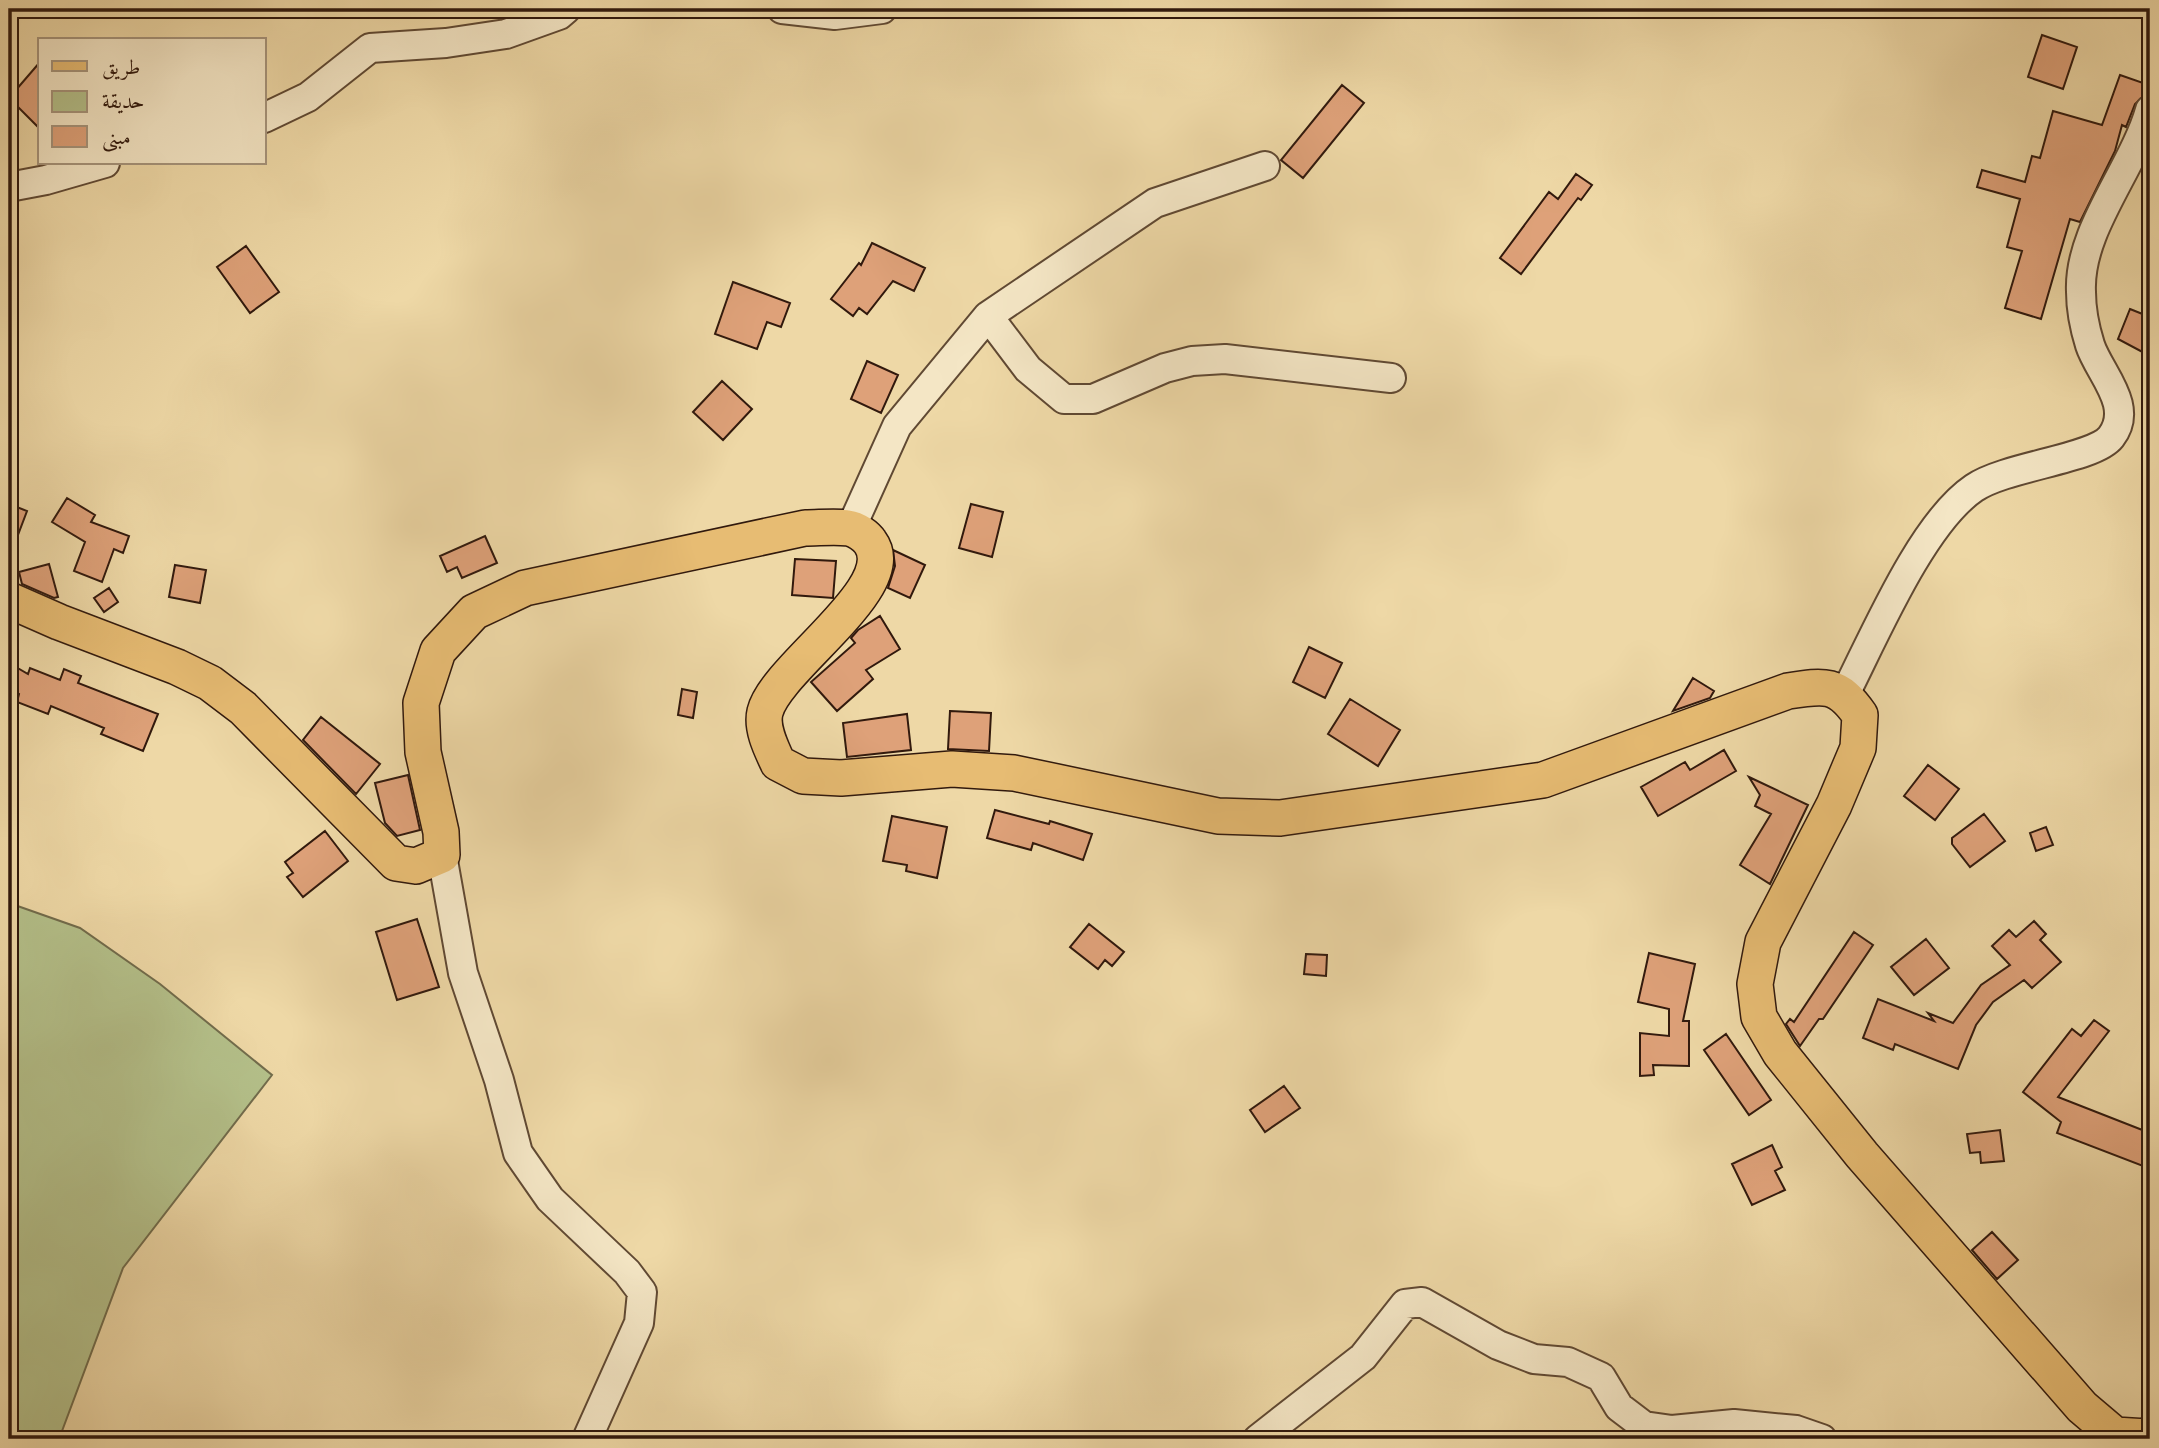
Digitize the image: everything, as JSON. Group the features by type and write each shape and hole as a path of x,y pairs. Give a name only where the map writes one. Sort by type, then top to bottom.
{"main road":[{"path":"9,600 210,683 243,708 396,863 416,866 442,855 441,832 423,752 421,703 438,651 474,612 525,588 805,528 851,528 867,538 875,549 876,565 866,590 777,688 765,712 767,739 778,763 803,776 841,778 952,769 1014,773 1218,816 1280,818 1543,780 1788,691 1820,685 1846,694 1860,715 1857,748 1834,805 1763,942 1755,984 1759,1017 1780,1053 1862,1155 2082,1407 2115,1435 2147,1437 2150,1434"}],"street":[{"path":"266,117 308,97 370,48 446,43 506,34 559,15 566,9"},
{"path":"782,9 835,15 882,9"},
{"path":"1846,694 1889,605 1933,530 1974,488 2015,470 2100,447 2112,436 2118,423 2119,403 2090,345 2081,291 2085,258 2095,229 2137,150 2150,110"},
{"path":"9,187 46,180 102,164"},
{"path":"851,528 897,426 988,316 1155,203 1265,166"},
{"path":"988,316 1028,369 1065,399 1093,398 1165,368 1192,360 1224,359 1391,378"},
{"path":"442,855 463,973 499,1080 518,1153 550,1199 627,1272 642,1292 639,1323 587,1439"},
{"path":"1258,1439 1363,1357 1405,1304 1422,1302 1498,1345 1534,1359 1567,1362 1601,1377 1619,1407 1644,1426 1672,1430 1734,1424 1796,1430 1822,1439"}],"green space":[{"path":"9,903 80,928 160,984 272,1075 123,1268 59,1439 9,1439"}],"building":[{"path":"2042,35 2077,47 2063,89 2028,77"},
{"path":"38,64 38,127 9,98"},
{"path":"2120,75 2149,85 2146,94 2135,104 2126,127 2122,125 2115,151 2080,222 2070,219 2041,319 2005,308 2022,251 2007,247 2020,199 1977,187 1982,170 2025,182 2032,156 2040,158 2053,111 2102,125"},
{"path":"1342,85 1364,103 1303,178 1281,160"},
{"path":"1576,174 1592,185 1581,200 1578,198 1521,274 1500,258 1549,192 1558,199"},
{"path":"872,243 925,268 914,291 893,281 867,314 859,308 853,316 831,299 859,263 861,265"},
{"path":"246,246 279,292 250,313 217,267"},
{"path":"733,282 790,303 781,327 767,322 757,349 715,334"},
{"path":"2130,309 2150,317 2150,356 2118,339"},
{"path":"867,361 898,375 881,413 851,399"},
{"path":"722,381 752,409 723,440 693,412"},
{"path":"67,498 95,515 91,522 129,536 123,553 114,549 102,582 74,571 85,542 52,522"},
{"path":"9,504 27,511 10,556 9,556"},
{"path":"971,504 1003,512 992,557 959,548"},
{"path":"485,536 497,563 462,578 457,567 447,572 440,556"},
{"path":"893,550 925,565 910,598 888,588 895,566"},
{"path":"795,559 836,561 833,598 792,595"},
{"path":"49,564 58,597 54,598 22,584 19,572"},
{"path":"175,565 206,570 200,603 169,597"},
{"path":"109,588 118,602 104,612 94,598"},
{"path":"880,616 900,649 866,670 873,679 837,711 811,682 855,643 851,638 858,630"},
{"path":"1309,647 1342,663 1325,698 1293,682"},
{"path":"9,663 28,674 30,668 60,680 64,669 81,676 78,683 158,714 143,751 101,734 104,728 51,706 48,714 17,702 19,694 9,688"},
{"path":"1693,678 1714,691 1710,698 1673,711"},
{"path":"682,689 697,692 693,718 678,715"},
{"path":"1350,699 1400,730 1378,766 1328,734"},
{"path":"950,711 991,713 989,751 948,749"},
{"path":"907,714 911,750 847,757 843,723"},
{"path":"321,717 380,764 356,794 303,740"},
{"path":"1724,750 1736,771 1658,816 1641,787 1685,762 1690,770"},
{"path":"1928,765 1959,789 1935,820 1904,796"},
{"path":"408,775 420,830 397,836 385,823 375,783"},
{"path":"1749,777 1808,805 1770,884 1740,865 1771,814 1755,806 1760,795"},
{"path":"995,810 1049,824 1050,821 1092,834 1083,860 1033,843 1031,850 987,838"},
{"path":"1984,814 2005,841 1970,867 1952,844 1952,838"},
{"path":"892,816 947,827 937,878 906,871 907,865 883,861"},
{"path":"2046,827 2053,845 2036,851 2030,833"},
{"path":"325,831 348,861 303,897 287,877 293,873 285,862"},
{"path":"417,919 439,987 397,1000 376,932"},
{"path":"2034,921 2046,934 2040,940 2061,962 2032,988 2024,980 1993,1002 1976,1025 1958,1069 1895,1044 1893,1050 1863,1038 1878,999 1934,1021 1928,1013 1953,1023 1981,985 2010,965 1992,946 2009,930 2016,937"},
{"path":"1089,924 1124,952 1112,966 1105,960 1098,969 1070,947"},
{"path":"1854,932 1873,945 1823,1019 1819,1019 1800,1046 1786,1024 1790,1019 1794,1022"},
{"path":"1926,939 1949,968 1914,995 1891,967"},
{"path":"1649,953 1695,964 1683,1021 1689,1021 1689,1066 1653,1065 1654,1075 1640,1076 1640,1033 1669,1036 1669,1009 1638,1002"},
{"path":"1306,954 1327,955 1326,976 1304,974"},
{"path":"2094,1020 2109,1031 2058,1097 2150,1133 2150,1146 2143,1166 2057,1133 2061,1122 2023,1092 2072,1029 2081,1036"},
{"path":"1726,1034 1771,1100 1749,1115 1704,1050"},
{"path":"1284,1086 1300,1108 1265,1132 1250,1110"},
{"path":"2000,1130 2004,1161 1981,1163 1980,1152 1970,1153 1967,1134"},
{"path":"1772,1145 1782,1167 1775,1171 1785,1190 1752,1205 1732,1164"},
{"path":"1992,1232 2018,1260 1997,1279 1972,1250"}]}
